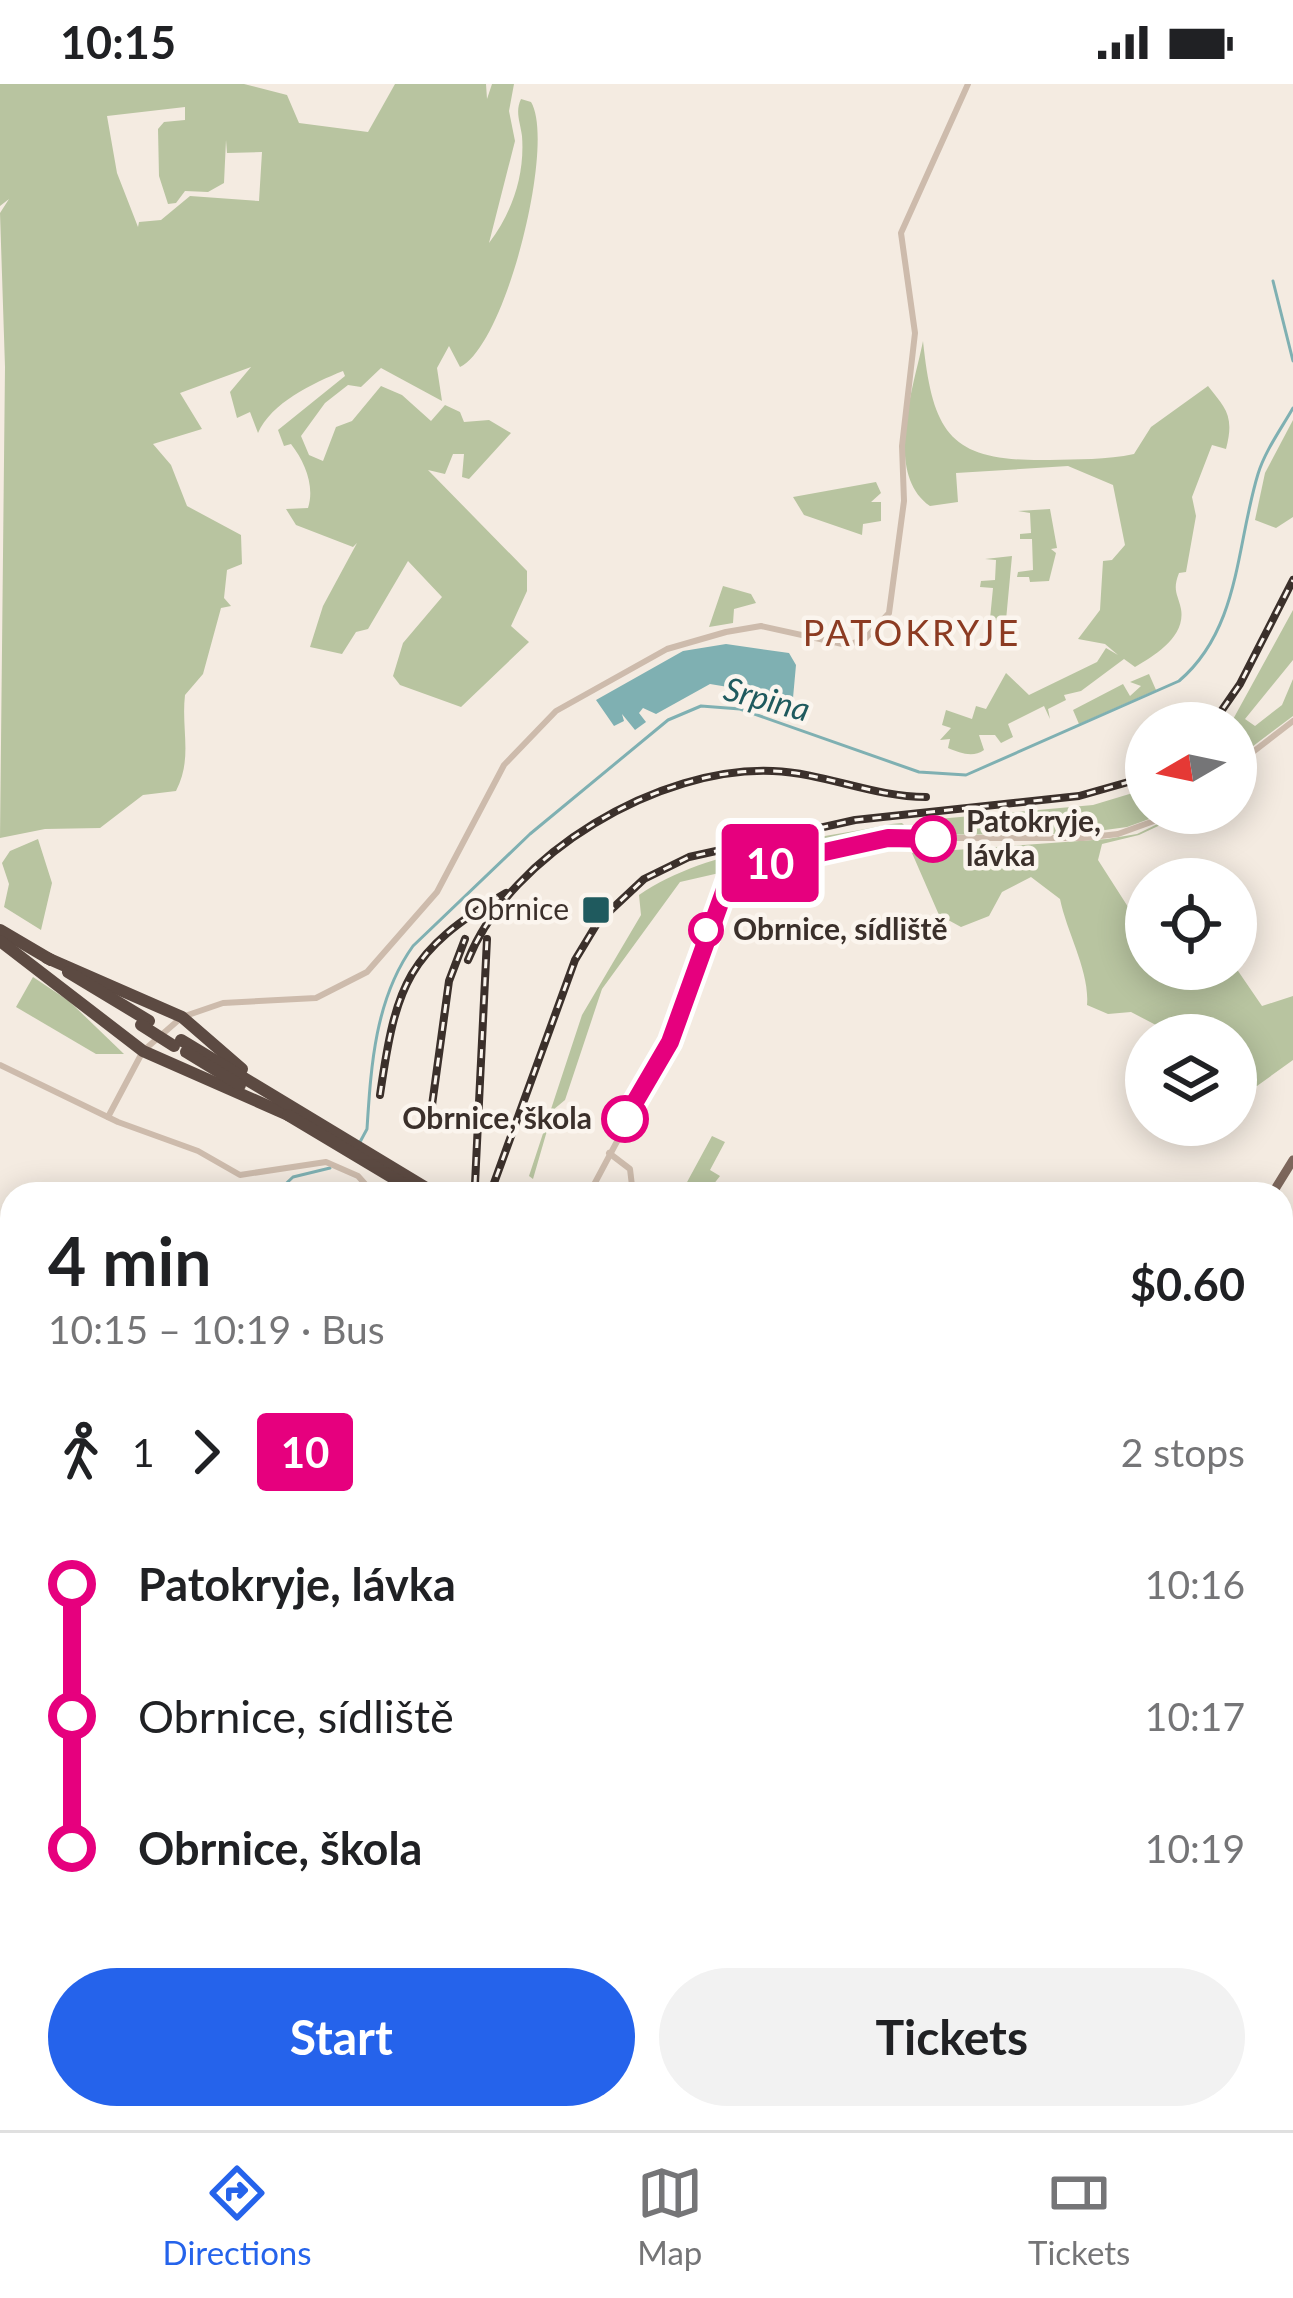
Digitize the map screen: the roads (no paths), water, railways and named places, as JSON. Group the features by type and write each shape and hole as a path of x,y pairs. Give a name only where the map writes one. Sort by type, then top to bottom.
{"highway":[{"path":"0,930 145,1023"},
{"path":"0,940 145,1023 295,1118"},
{"path":"0,940 143,1051 331,1136"},
{"path":"47,958 182,1017 260,1087"},
{"path":"178,1043 260,1087 403,1182"},
{"path":"369,1159 413,1182"}],"street":[{"path":"108,1117 143,1051 182,1017 229,1002 316,998 367,972 436,892 518,746 585,693 667,649 726,632 761,626 847,645 881,625 889,613 900,531 902,446 915,333 901,232 968,84"},
{"path":"1257,749 1293,721"},
{"path":"595,1182 670,1042 729,878 780,861 833,854 888,838 1006,842 1125,831"},
{"path":"0,1065 120,1123 198,1151 244,1176 326,1162 349,1170 362,1182"},
{"path":"609,1153 629,1169 631,1182"}],"water":[{"path":"726,644 789,653 796,665 793,698 710,684 656,714 643,708 639,713 646,722 635,730 622,714 624,721 614,726 596,700 683,651"}],"waterway":[{"path":"1273,281 1293,361"},
{"name":"Srpina","path":"360,1142 367,1129 373,1057 383,1011 413,946 530,834 668,720 701,706 740,709 919,772 966,775 1179,681 1199,660 1225,612 1258,474 1293,408"},
{"name":"Srpina","path":"288,1182 330,1168"}],"railway":[{"path":"1228,702 1293,580"},
{"path":"468,960 489,921 554,852 638,800 684,783 729,773 773,771 926,797"},
{"path":"494,1182 575,960 598,922 644,879 689,857 855,820 1079,796 1125,783"},
{"path":"380,1095 393,1025 412,974 447,933 506,893"},
{"path":"430,1120 449,981 465,939"},
{"path":"475,1182 487,939"}],"place":[{"name":"Patokryje, lávka","path":"933,839"},
{"name":"Obrnice","path":"596,910"},
{"name":"Obrnice, sídliště","path":"706,930"},
{"name":"Obrnice, škola","path":"625,1119"}],"district":[{"name":"PATOKRYJE","path":"912,633"}]}
